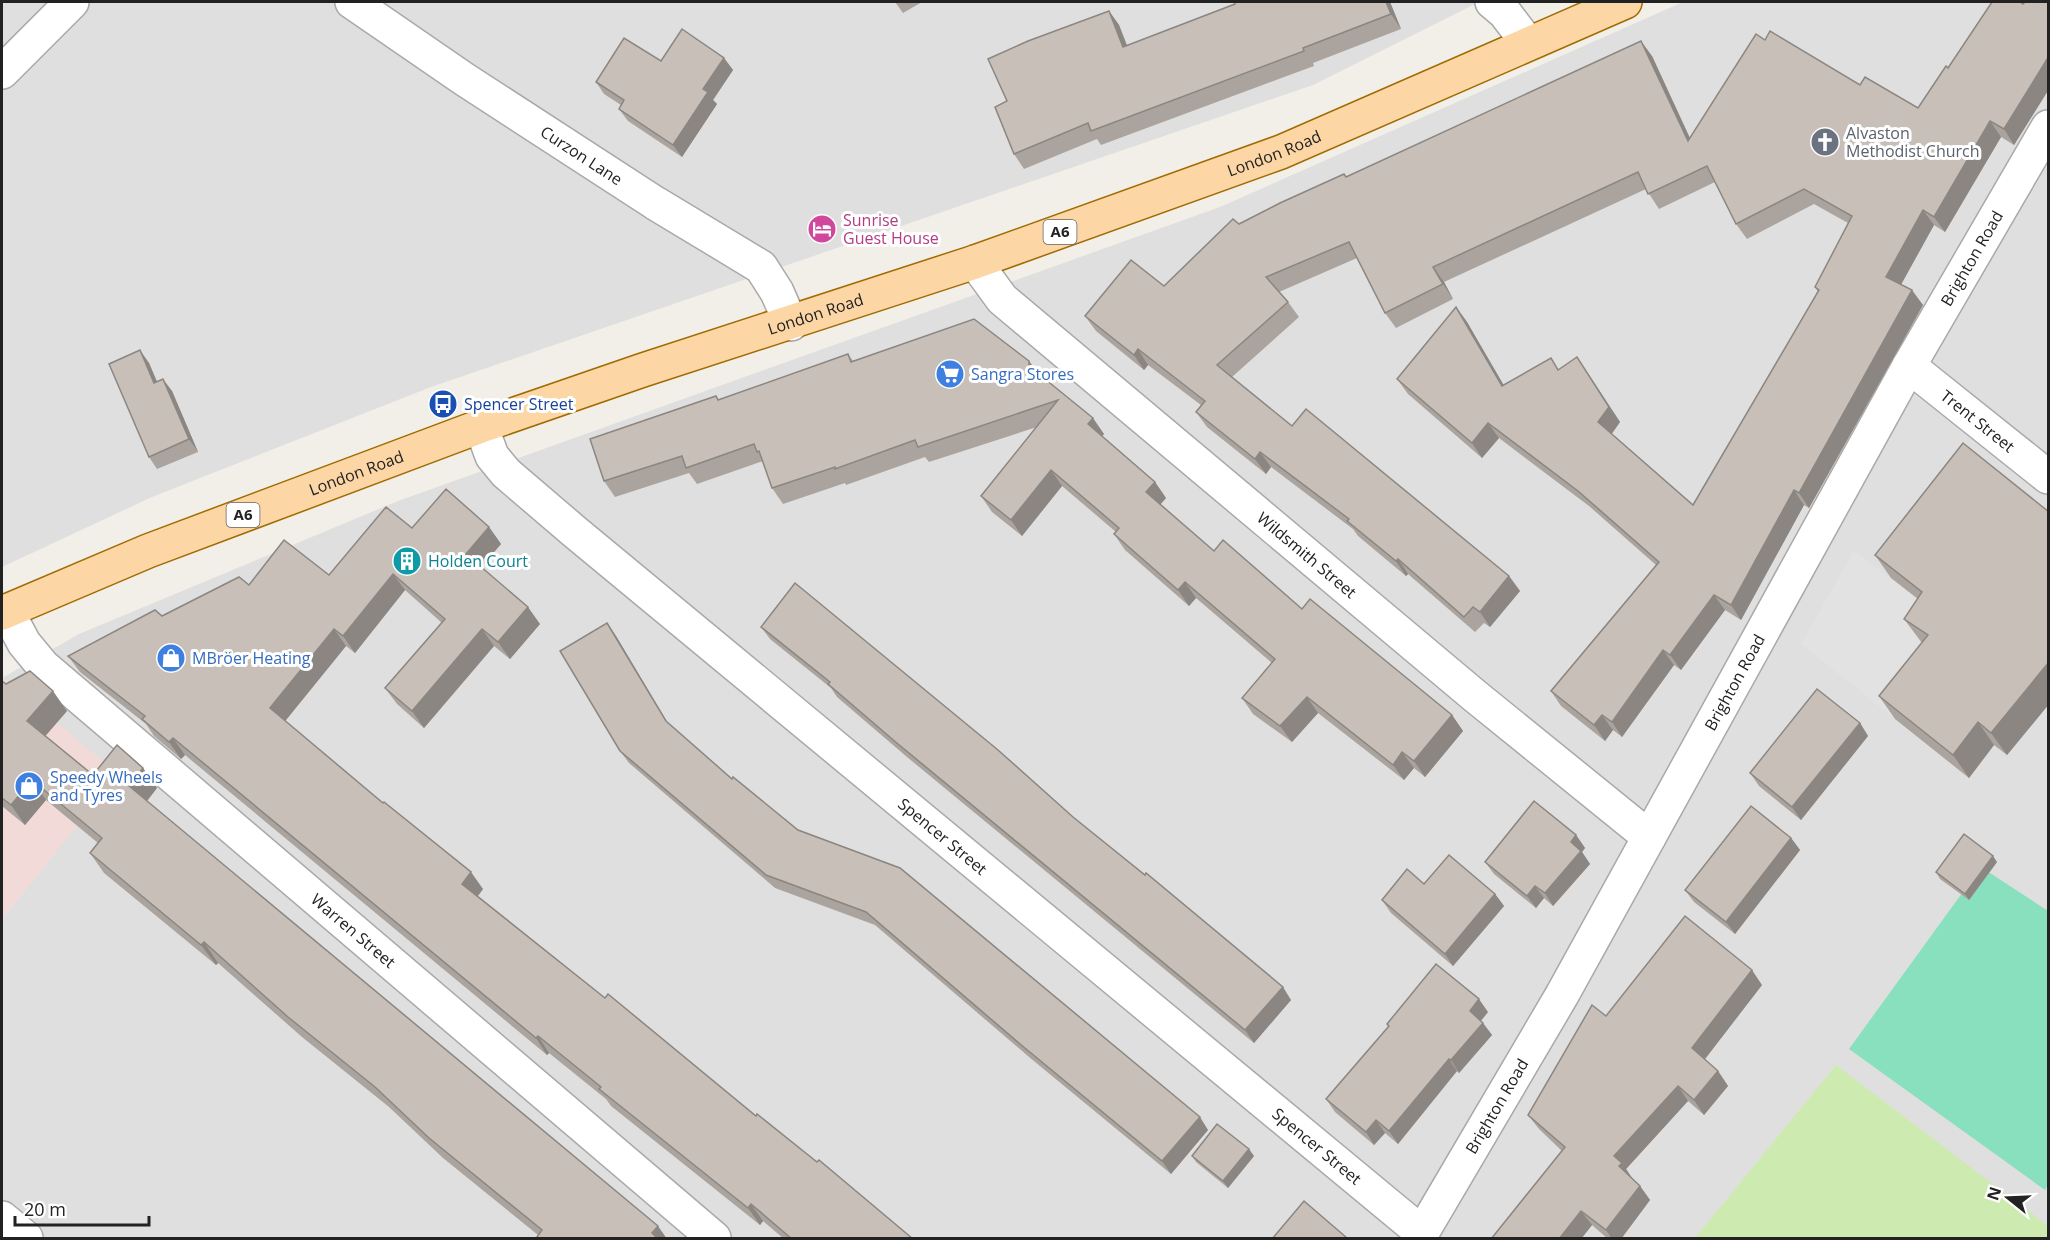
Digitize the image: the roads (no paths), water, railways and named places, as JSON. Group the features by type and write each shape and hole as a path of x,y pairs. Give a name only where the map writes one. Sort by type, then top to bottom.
{"main road":[{"name":"London Road","path":"4,612 148,551 481,426 643,370 791,324 975,262 1281,152 1527,42 1625,2"}],"street":[{"path":"2,72 72,2"},
{"name":"Curzon Lane","path":"352,2 635,190 761,267 777,292 791,324"},
{"path":"1492,2 1505,13 1527,42"},
{"name":"Brighton Road","path":"1421,1236 1562,994 1909,366 2049,127"},
{"name":"Wildsmith Street","path":"975,262 1002,299 1466,689 1649,837"},
{"name":"Trent Street","path":"1909,366 2049,477"},
{"name":"Spencer Street","path":"481,426 492,456 506,473 557,517 1421,1236"},
{"name":"Warren Street","path":"4,612 24,644 43,666 714,1239"},
{"path":"2,1218 26,1239"}],"place":[{"name":"Alvaston Methodist Church","path":"1825,142"},
{"name":"Sunrise Guest House","path":"822,229"},
{"name":"Sangra Stores","path":"950,374"},
{"name":"Spencer Street","path":"443,404"},
{"name":"Holden Court","path":"407,561"},
{"name":"MBröer Heating","path":"171,658"},
{"name":"Speedy Wheels and Tyres","path":"29,786"}]}
